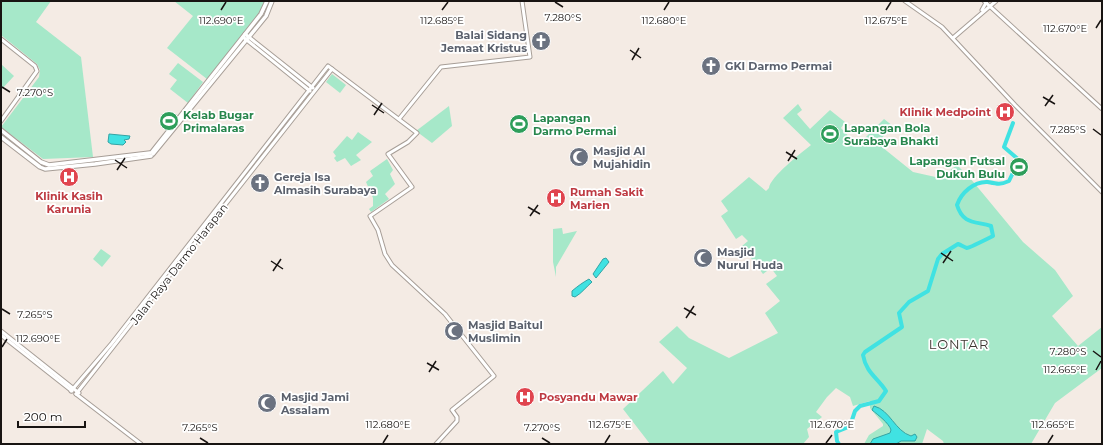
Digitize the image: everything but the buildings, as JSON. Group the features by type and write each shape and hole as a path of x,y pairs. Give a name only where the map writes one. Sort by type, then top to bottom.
{"main road":[{"path":"1,137 40,167 45,169 151,154 212,83 246,37 264,10 267,1"},
{"path":"151,154 208,80 269,12 272,1"},
{"path":"1,130 45,164 94,162"}],"street":[{"path":"399,119 441,67 530,57 522,1"},
{"path":"905,1 932,19 953,38 1016,105 1102,192"},
{"path":"953,38 986,3 996,1"},
{"path":"986,3 1102,109"},
{"path":"246,37 314,92"},
{"path":"1,39 35,66 37,71 2,115 1,121"},
{"name":"Jalan Raya Darmo Harapan","path":"328,66 332,69 75,391 276,135 328,66"},
{"path":"332,69 417,133 408,142 388,154 412,187 370,216 378,230 385,254 392,265 445,314 494,376 452,410 458,418 457,421 436,444"},
{"path":"1,331 141,444"},
{"path":"1,335 75,391"}],"green space":[{"path":"1,1 51,1 36,22 81,57 93,157 43,159 1,127 39,77 40,70 37,64 1,35"},
{"path":"174,1 265,1 262,12 207,79 167,48 193,16"},
{"path":"178,63 203,82 188,103 170,89 177,80 169,74"},
{"path":"1,64 14,76 1,90"},
{"path":"332,74 346,85 340,93 326,82"},
{"path":"798,104 802,110 797,114 810,129 830,110 845,122 841,128 850,138 865,138 884,119 893,126 877,143 913,172 940,178 957,165 970,178 1023,242 1055,270 1073,296 1052,316 1078,346 1102,327 1102,368 1055,403 1031,444 944,444 943,441 927,429 922,444 864,444 869,435 883,426 883,424 870,408 870,401 853,406 850,397 836,388 816,412 822,417 807,429 809,437 803,444 650,444 623,409 663,371 673,384 687,368 659,342 677,326 689,338 729,358 778,333 765,313 780,301 766,284 777,276 771,268 763,274 742,246 748,241 742,235 736,239 721,216 728,211 721,201 749,177 766,191 780,172 811,145 783,118"},
{"path":"449,106 452,126 432,143 416,131"},
{"path":"358,132 372,142 356,155 361,160 351,166 345,158 337,162 334,158 336,156 333,152 347,136 352,140"},
{"path":"387,159 393,170 390,174 395,184 385,194 389,199 371,212 369,209 373,206 373,198 366,182 373,176 370,171"},
{"path":"562,228 563,234 577,231 556,267 556,277 553,262 553,229"},
{"path":"101,249 111,256 102,267 93,259"}],"water":[{"path":"109,134 130,136 129,139 124,140 126,142 123,145 111,144 108,142"},
{"path":"606,258 609,262 596,278 593,274 603,259"},
{"path":"589,279 592,282 582,292 575,297 572,296 572,291"},
{"path":"874,406 880,408 905,433 911,436 915,434 917,437 915,441 901,441 896,444 870,444 873,439 890,433 891,430 886,422 872,410"}],"waterway":[{"path":"839,444 837,441 836,432 846,428 851,423 855,411 860,406 879,401 886,391 869,371 863,355 865,352 902,327 899,313 909,302 928,291 938,259 942,254 958,244 967,248 993,236 991,226 966,219 957,205 965,192 978,183 988,182 1001,184 1009,181 1019,160 1004,147 1013,123"}],"place":[{"name":"Balai Sidang Jemaat Kristus","path":"541,41"},
{"name":"GKI Darmo Permai","path":"711,66"},
{"name":"Klinik Medpoint","path":"1005,112"},
{"name":"Kelab Bugar Primalaras","path":"169,121"},
{"name":"Lapangan Darmo Permai","path":"519,124"},
{"name":"Lapangan Bola Surabaya Bhakti","path":"830,134"},
{"name":"Masjid Al Mujahidin","path":"579,157"},
{"name":"Lapangan Futsal Dukuh Bulu","path":"1019,167"},
{"name":"Klinik Kasih Karunia","path":"69,177"},
{"name":"Gereja Isa Almasih Surabaya","path":"260,183"},
{"name":"Rumah Sakit Marien","path":"556,198"},
{"name":"Masjid Nurul Huda","path":"703,258"},
{"name":"Masjid Baitul Muslimin","path":"454,331"},
{"name":"Posyandu Mawar","path":"525,397"},
{"name":"Masjid Jami Assalam","path":"267,403"}],"district":[{"name":"LONTAR","path":"959,344"}]}
